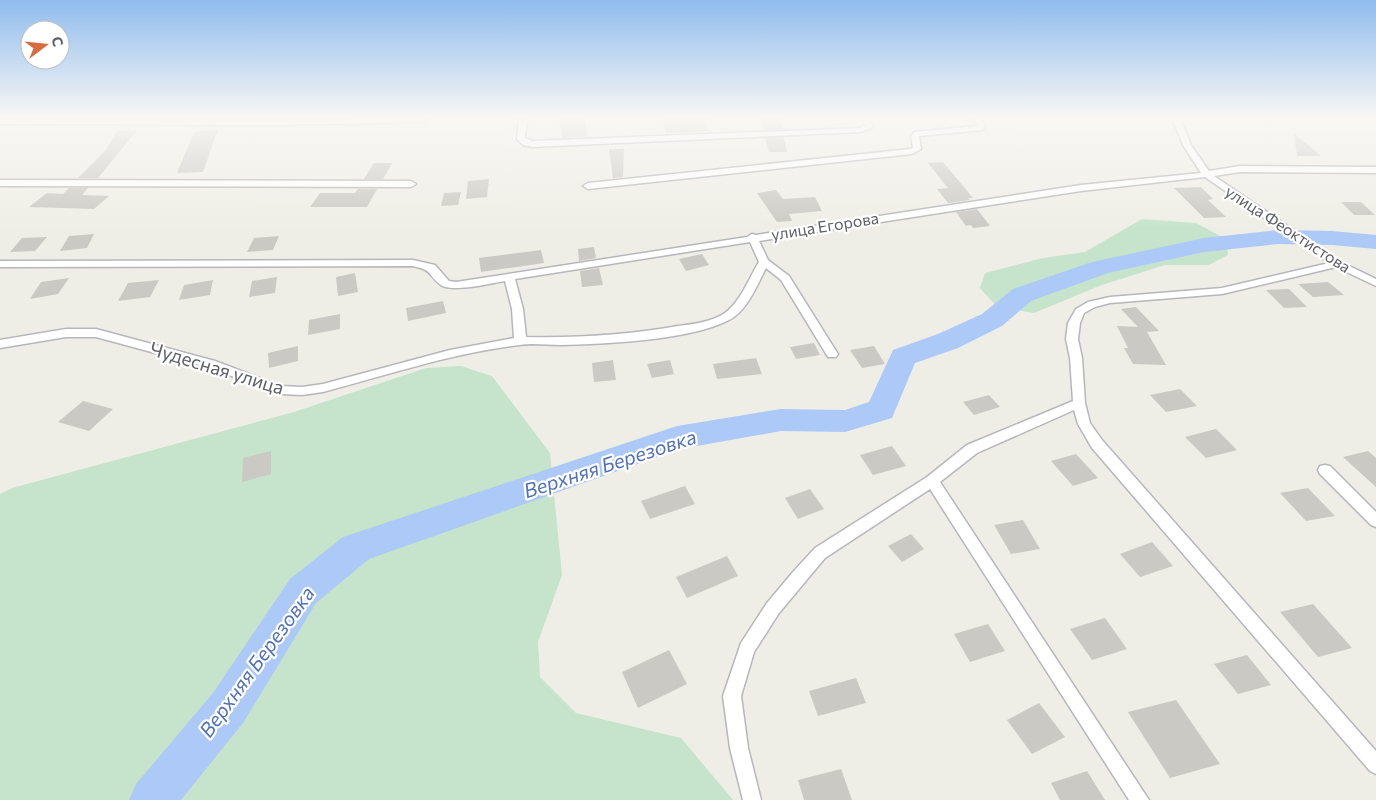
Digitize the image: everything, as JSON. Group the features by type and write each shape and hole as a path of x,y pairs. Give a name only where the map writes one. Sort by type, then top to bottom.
{"street":[{"path":"588,186 872,155"},
{"name":"улица Феоктистова","path":"1194,155 1206,174 1337,264 1376,284"},
{"name":"улица Егорова","path":"0,264 413,263 431,267 446,284 456,285 509,278 752,237 1081,188 1256,168 1376,170"},
{"path":"0,183 410,184"},
{"path":"752,237 764,262 785,278 832,354"},
{"name":"Чудесная улица","path":"0,344 66,333 96,333 211,364 280,390 302,391 323,388 450,354 520,341 572,342 606,340 653,334 708,323 728,316 737,308 764,262"},
{"path":"1337,264 1222,291 1110,300 1092,304 1080,312 1074,323 1072,339 1076,358 1079,403 1084,424 1097,444 1376,765"},
{"path":"509,278 517,300 520,317 520,341"},
{"path":"752,800 739,748 732,696 747,649 773,608 798,577 820,553 932,481 972,449 1079,403"},
{"path":"1324,470 1376,521"},
{"path":"932,481 1140,800"}],"green space":[{"path":"1142,219 1196,223 1226,239 1228,255 1209,265 1165,265 1099,286 1034,313 997,307 980,288 985,273 1043,258 1085,252"},
{"path":"461,366 492,376 550,453 562,575 538,642 540,677 576,713 681,738 733,800 0,800 0,494 12,488 294,412 426,368"}],"building":[{"path":"101,155 116,155 98,178 78,178"},
{"path":"184,155 209,155 203,172 177,173"},
{"path":"610,155 624,155 623,177 613,178"},
{"path":"1297,155 1321,156 1297,156"},
{"path":"943,162 973,198 948,203 937,189 948,188 928,163"},
{"path":"374,163 392,163 383,179 364,179"},
{"path":"489,179 487,197 466,199 468,181"},
{"path":"1201,187 1213,199 1208,200 1226,217 1204,218 1174,188"},
{"path":"69,188 88,188 82,195 109,196 94,209 29,207 47,193 63,194"},
{"path":"358,189 377,189 367,207 310,207 320,193 355,193"},
{"path":"776,190 783,199 815,197 822,211 789,214 792,221 777,222 757,193"},
{"path":"461,192 458,205 441,206 444,193"},
{"path":"1341,202 1361,202 1375,215 1354,215"},
{"path":"977,209 990,226 973,228 971,225 966,226 956,212"},
{"path":"94,234 87,248 60,251 69,236"},
{"path":"279,236 273,250 247,252 254,238"},
{"path":"47,237 35,251 10,252 22,238"},
{"path":"594,247 596,258 579,261 578,249"},
{"path":"541,250 544,263 481,272 479,258"},
{"path":"702,254 709,265 686,271 679,259"},
{"path":"599,268 603,285 582,287 580,271"},
{"path":"355,273 358,292 338,296 336,277"},
{"path":"277,277 275,293 249,297 252,281"},
{"path":"69,278 58,294 30,299 41,282"},
{"path":"159,280 150,297 118,301 128,283"},
{"path":"213,280 210,295 179,300 184,285"},
{"path":"1328,282 1344,295 1313,297 1298,284"},
{"path":"1289,289 1307,307 1284,308 1266,290"},
{"path":"443,301 446,313 408,321 406,308"},
{"path":"1136,307 1159,331 1147,332 1166,365 1133,364 1124,348 1128,348 1117,326 1138,327 1121,309"},
{"path":"340,314 340,329 308,335 309,320"},
{"path":"814,343 820,355 796,359 790,347"},
{"path":"298,346 298,361 269,368 268,353"},
{"path":"874,346 885,364 862,368 850,350"},
{"path":"756,358 762,374 717,379 713,364"},
{"path":"613,360 616,380 594,382 592,363"},
{"path":"670,360 674,374 652,378 647,364"},
{"path":"1180,389 1197,406 1166,412 1150,395"},
{"path":"989,395 1000,407 974,415 963,402"},
{"path":"83,401 113,409 89,431 58,422"},
{"path":"1216,429 1237,450 1206,458 1185,437"},
{"path":"892,446 906,466 873,475 860,455"},
{"path":"271,451 271,474 242,482 243,458"},
{"path":"1368,451 1376,458 1376,487 1343,457"},
{"path":"1076,454 1098,478 1073,486 1051,461"},
{"path":"685,486 695,504 650,519 641,501"},
{"path":"1308,488 1335,516 1306,521 1280,493"},
{"path":"810,489 824,509 798,519 785,498"},
{"path":"1023,520 1040,549 1011,554 994,525"},
{"path":"911,534 924,549 902,562 888,546"},
{"path":"1152,542 1173,566 1140,577 1120,554"},
{"path":"727,556 738,576 687,598 676,577"},
{"path":"1313,604 1352,648 1318,657 1280,612"},
{"path":"1105,618 1127,649 1092,660 1070,629"},
{"path":"988,624 1005,651 970,662 954,634"},
{"path":"669,650 687,684 638,708 622,672"},
{"path":"1247,655 1271,685 1238,694 1214,664"},
{"path":"856,678 866,703 818,716 809,691"},
{"path":"1176,700 1220,764 1170,778 1128,712"},
{"path":"1039,703 1065,737 1032,754 1007,720"},
{"path":"841,769 852,800 804,800 798,780"},
{"path":"1087,771 1105,800 1060,800 1051,783"}],"waterway":[{"name":"Верхняя Березовка","path":"152,800 228,708 303,591 356,548 677,438 781,420 845,421 881,410 903,357 948,341 992,320 1022,295 1101,267 1204,245 1278,237 1332,238 1376,242"}]}
